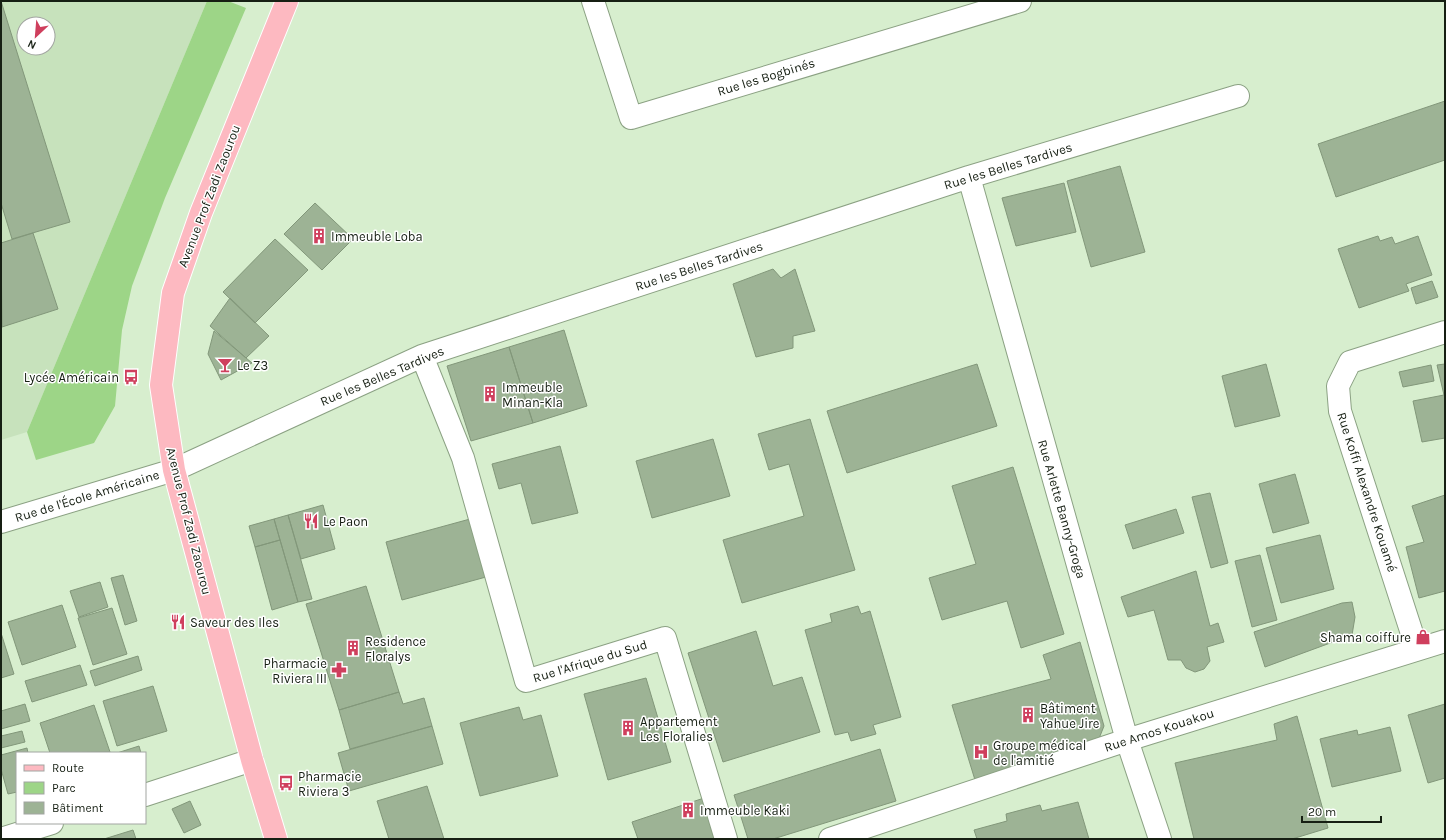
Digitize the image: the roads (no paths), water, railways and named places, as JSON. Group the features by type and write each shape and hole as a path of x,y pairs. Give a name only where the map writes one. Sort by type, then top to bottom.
{"main road":[{"name":"Avenue Prof Zadi Zaourou","path":"276,839 252,760 174,470 161,385 173,293 201,213 287,1"}],"street":[{"name":"Rue les Bogbinés","path":"593,1 631,118 1020,1"},
{"name":"Rue les Belles Tardives","path":"174,470 422,356 969,177 1238,96"},
{"name":"Rue Arlette Banny-Groga","path":"969,177 1127,740 1160,839"},
{"name":"Rue Koffi Alexandre Kouamé","path":"1417,649 1340,411 1338,386 1350,362 1445,332"},
{"name":"Rue l'Afrique du Sud","path":"422,356 463,458 526,681 665,638 726,839"},
{"name":"Rue de l'École Américaine","path":"1,522 174,470"},
{"name":"Rue Amos Kouakou","path":"830,839 1127,740 1445,641"},
{"path":"146,795 252,760"},
{"path":"1,839 49,824"}],"place":[{"name":"Immeuble Loba","path":"319,236"},
{"name":"Le Z3","path":"225,365"},
{"name":"Lycée Américain","path":"131,377"},
{"name":"Immeuble Minan-Kla","path":"490,394"},
{"name":"Le Paon","path":"311,521"},
{"name":"Saveur des Iles","path":"178,622"},
{"name":"Shama coiffure","path":"1423,637"},
{"name":"Residence Floralys","path":"353,648"},
{"name":"Pharmacie Riviera III","path":"339,670"},
{"name":"Bâtiment Yahue Jire","path":"1028,715"},
{"name":"Appartement Les Floralies","path":"628,728"},
{"name":"Groupe médical de l'amitié","path":"981,752"},
{"name":"Pharmacie Riviera 3","path":"286,783"},
{"name":"Immeuble Kaki","path":"688,810"}]}
